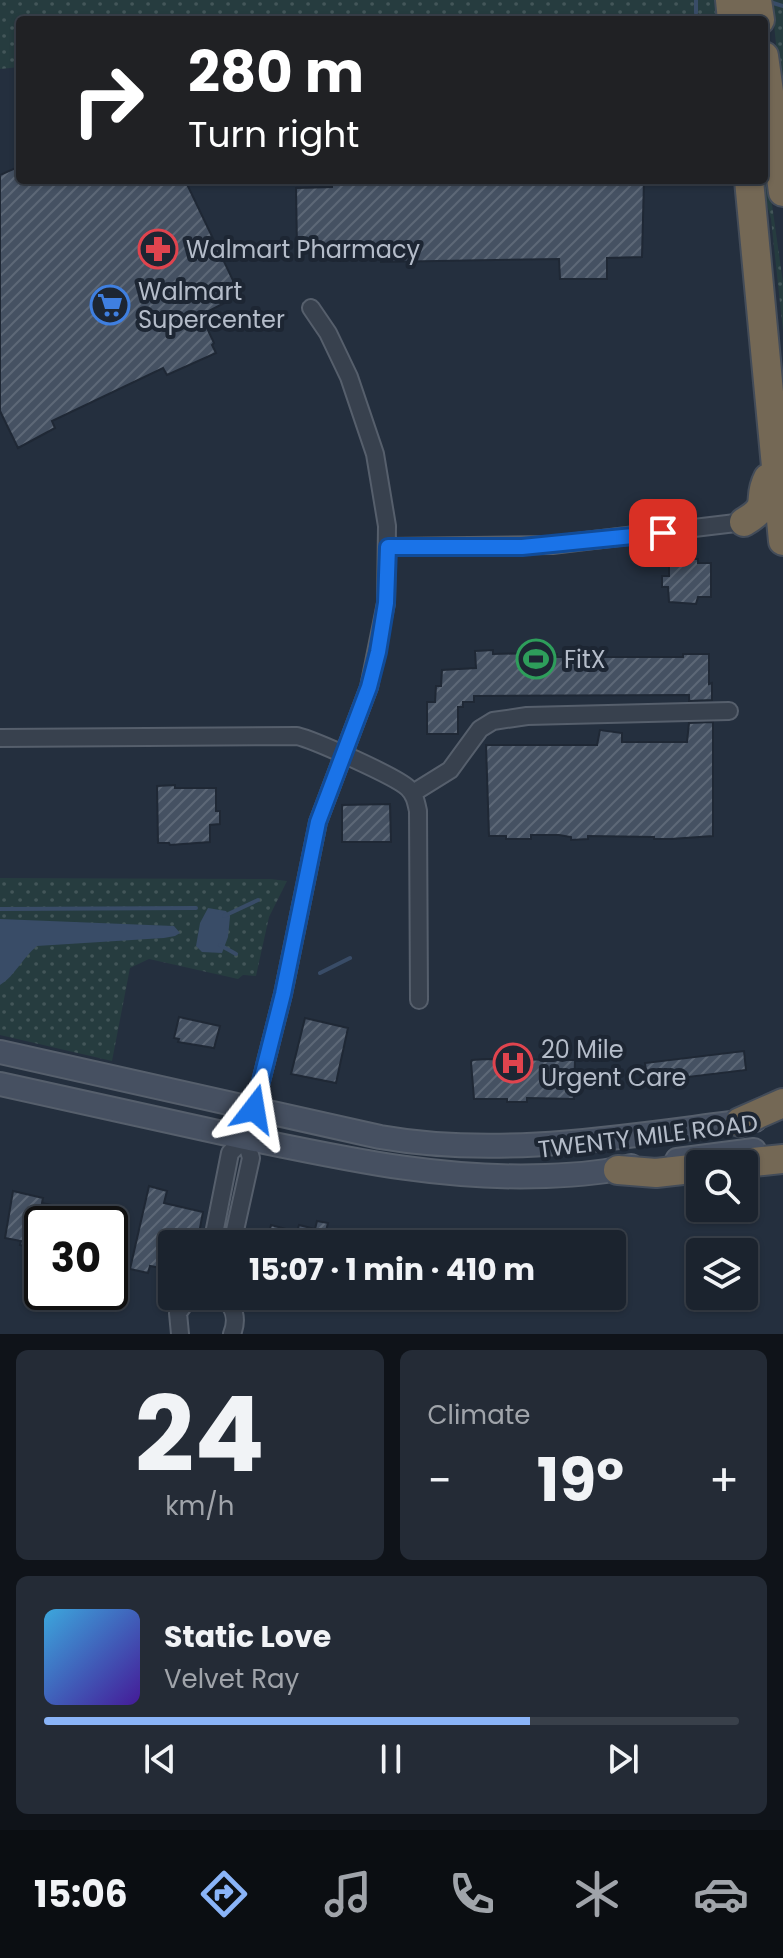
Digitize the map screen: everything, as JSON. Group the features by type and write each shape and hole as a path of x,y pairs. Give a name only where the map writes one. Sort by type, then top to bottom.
{"highway":[{"path":"768,87 783,192"},
{"path":"749,184 783,541"},
{"path":"765,341 783,427"},
{"path":"744,522 761,510 763,488 775,466"},
{"path":"744,522 758,528 768,537 770,545 783,552"},
{"path":"740,1122 783,1103"},
{"path":"758,1162 783,1159"},
{"path":"618,1170 656,1173 686,1170"}],"main road":[{"name":"TWENTY MILE ROAD","path":"0,1052 380,1137 477,1147 543,1145 783,1116"},
{"name":"TWENTY MILE ROAD","path":"0,1084 357,1162 455,1176 560,1175 618,1170 640,1164 783,1147"}],"street":[{"path":"215,1230 230,1153 245,1138 254,1109 283,994 318,822 369,687 386,603 388,547 381,482 369,429 343,363 311,308"},
{"path":"388,547 563,545 744,522"},
{"path":"413,793 450,770 480,729 493,721 527,716 729,711"},
{"path":"0,738 297,736 399,781 413,793 417,804 419,1000"},
{"path":"235,1230 251,1158 245,1138"},
{"path":"180,1310 180,1334"},
{"path":"232,1310 235,1320 232,1334"}],"green space":[{"path":"0,0 714,0 716,16 16,16 16,67 0,69"},
{"path":"771,0 783,0 783,98 781,86"},
{"path":"768,176 783,283 783,331 771,219 761,184 768,184"},
{"path":"0,878 287,881 269,917 256,976 243,975 238,979 149,959 130,968 112,1061 0,1035"}],"water":[{"path":"208,908 226,911 230,917 222,953 202,952 196,946 200,923"},
{"path":"0,919 174,926 180,933 164,938 37,946 0,985"}],"building":[{"name":"Walmart Supercenter","path":"16,168 16,184 187,184 240,295 201,315 216,353 167,375 163,368 52,421 55,428 18,448 0,411 0,175"},
{"path":"332,184 644,184 642,257 607,258 607,279 560,279 559,259 381,262 381,259 371,259 371,250 297,248 296,188 332,187"},
{"path":"669,559 698,559 698,563 711,563 711,597 698,597 696,604 669,602 668,587 662,587 662,576 669,576"},
{"path":"493,650 493,654 557,654 557,657 683,657 683,654 709,654 712,700 689,701 689,695 474,696 474,702 463,702 463,707 458,707 458,734 427,734 427,702 435,702 436,686 441,686 442,670 476,668 475,651"},
{"path":"713,722 713,836 654,839 588,836 588,839 571,840 571,837 559,835 531,835 531,839 489,836 486,745 597,745 600,730 622,733 622,742 687,742 689,723"},
{"path":"175,785 175,788 216,788 216,811 220,811 220,824 210,825 210,842 158,843 157,786"},
{"path":"390,804 391,842 342,842 342,805"},
{"path":"179,1017 220,1026 214,1048 178,1042 179,1039 174,1038"},
{"path":"305,1018 348,1028 336,1083 291,1074"},
{"path":"744,1051 746,1070 647,1082 645,1063"},
{"path":"486,1059 575,1060 574,1099 527,1098 527,1102 507,1102 507,1099 474,1099 471,1062"},
{"path":"149,1186 167,1191 164,1203 203,1212 200,1230 158,1230 158,1267 150,1266 148,1273 130,1269"},
{"path":"13,1191 43,1198 42,1203 56,1206 24,1206 24,1246 20,1245 21,1241 5,1238"},
{"path":"317,1221 328,1223 326,1230 298,1230 299,1225 315,1229"},
{"path":"271,1225 290,1230 270,1230"}],"waterway":[{"path":"696,0 696,13"},
{"path":"770,2 783,6"},
{"path":"224,916 258,900"},
{"path":"0,909 196,908"},
{"path":"220,945 236,954"},
{"path":"320,973 350,958"}],"place":[{"name":"Walmart Pharmacy","path":"158,249"},
{"name":"Walmart Supercenter","path":"110,305"},
{"name":"FitX","path":"536,659"},
{"name":"20 Mile Urgent Care","path":"513,1063"}],"route":[{"path":"254,1109 283,994 318,822 356,724 378,652 386,603 388,547 522,547 663,533"}]}
